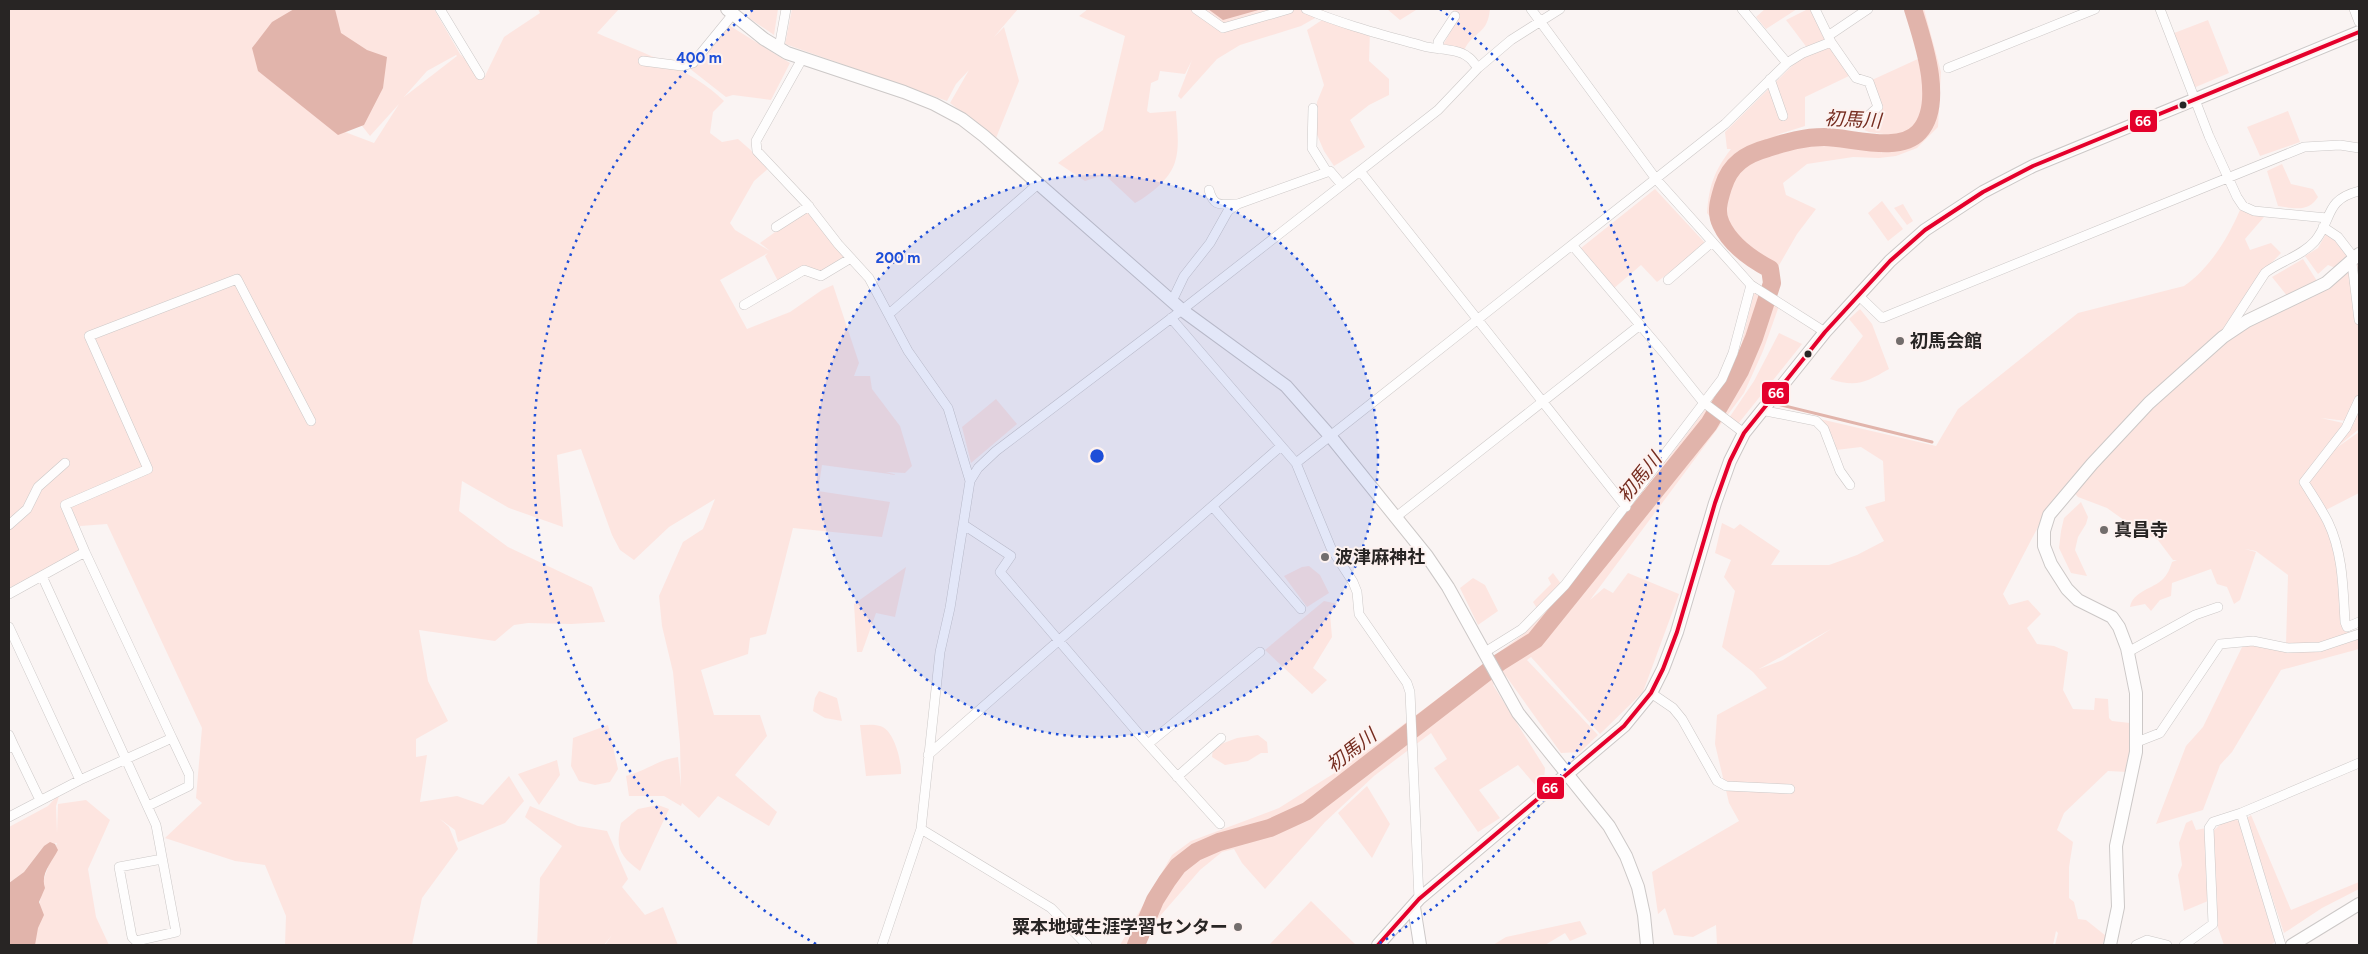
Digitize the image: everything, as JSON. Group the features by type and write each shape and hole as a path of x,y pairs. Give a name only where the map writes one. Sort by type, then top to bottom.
{"street":[{"path":"440,9 480,75"},
{"path":"779,48 786,9"},
{"path":"1196,9 1222,28 1289,9"},
{"path":"1306,9 1340,23 1468,56 1478,68"},
{"path":"1531,9 1656,179 1712,242 1753,287 1825,332"},
{"path":"882,945 921,829 940,652 950,608 970,481 978,468 996,451 1182,310 1438,110 1478,68 1511,40 1560,9"},
{"path":"1742,9 1787,63"},
{"path":"1815,9 1830,39 1856,78 1869,82 1878,107 1867,117"},
{"path":"1296,463 1725,124 1787,63 1830,39 1868,9"},
{"path":"1948,68 2095,9"},
{"path":"2160,9 2195,99 2228,177 2243,206 2254,211 2325,222 2355,258 2359,320"},
{"path":"2354,9 2359,22"},
{"path":"643,61 682,66 693,63 730,11 779,48 802,59 904,92 934,104 962,119 984,136 1182,310 1248,356 1286,386 1331,437 1396,517 1448,587 1518,713 1609,826 1626,856 1642,902 1647,945"},
{"path":"1440,49 1438,42 1455,16"},
{"path":"1378,945 1417,903 1624,726 1650,693 1663,669 1677,632 1715,504 1730,461 1744,433 1825,332 1890,261 1925,230 1983,192 2033,166 2359,32"},
{"path":"802,59 756,142 757,151 809,206 869,278 908,351 948,408 970,481"},
{"path":"1770,79 1783,116"},
{"path":"1313,108 1312,148 1327,172"},
{"path":"1858,295 1882,318 2304,147 2340,144 2359,148"},
{"path":"1172,301 1184,276 1210,243 1228,210 1238,204 1330,170 1342,185"},
{"path":"1360,171 1626,507"},
{"path":"889,314 1038,184"},
{"path":"1209,190 1212,200 1217,204 1238,204"},
{"path":"2223,337 2265,273 2275,265 2308,248 2316,240 2334,204 2345,195 2359,191"},
{"path":"776,227 809,206"},
{"path":"1668,280 1712,242"},
{"path":"1573,246 1704,403 1744,433"},
{"path":"744,305 804,270 821,276 851,258"},
{"path":"2110,945 2118,907 2116,846 2133,775 2137,742 2136,693 2128,652 2119,627 2112,617 2078,600 2067,589 2051,564 2044,546 2044,531 2049,515 2092,464 2149,403 2223,337 2247,321 2326,283 2355,258"},
{"path":"148,806 189,786 189,774 85,552 65,505 148,468 88,336 236,279 311,421"},
{"path":"1486,654 1522,630 1565,585 1704,403 1722,378 1733,353 1753,287"},
{"path":"1171,318 1296,463 1331,548 1353,582 1357,592 1359,614 1407,683 1410,692 1420,945"},
{"path":"1396,517 1640,325"},
{"path":"2359,400 2346,428 2304,482 2328,522 2337,546 2347,627 2359,622"},
{"path":"1761,410 1816,421 1827,434 1840,471 1850,486"},
{"path":"928,755 1281,446"},
{"path":"9,525 27,509 38,486 65,463"},
{"path":"1213,507 1301,609"},
{"path":"964,525 1011,556 1000,572 1148,744 1220,824"},
{"path":"9,594 85,552"},
{"path":"42,576 156,825 176,932 136,941 132,937 119,867 162,859"},
{"path":"2128,652 2195,615 2218,607"},
{"path":"9,627 80,780"},
{"path":"2137,742 2160,733 2220,644 2253,641 2288,648 2320,647 2359,634"},
{"path":"1148,744 1260,652"},
{"path":"1650,693 1673,708 1682,719 1717,781 1726,786 1790,789"},
{"path":"9,735 11,747 40,800"},
{"path":"9,817 80,780 172,738"},
{"path":"1177,777 1221,738"},
{"path":"2184,945 2213,924 2209,828 2214,822 2241,813 2359,763"},
{"path":"2241,813 2281,945"},
{"path":"921,829 1051,908 1087,945"},
{"path":"2292,945 2359,904"},
{"path":"2136,945 2147,940 2167,945"}],"shaded area":[{"path":"9,9 298,9 345,132 374,143 399,104 370,136 359,122 335,9 434,9 460,54 484,78 504,37 540,13 538,9 619,9 597,33 664,62 697,79 724,101 713,112 710,133 722,142 738,139 770,167 754,181 730,223 735,230 770,251 760,243 810,207 851,258 821,276 804,266 795,276 779,283 765,256 768,253 720,280 747,329 790,312 822,290 833,285 859,363 854,376 870,376 872,389 900,426 912,466 905,473 886,472 897,475 822,465 818,491 890,502 882,537 793,528 766,634 750,638 748,654 701,670 714,715 760,715 767,736 735,775 777,812 769,826 718,796 699,818 682,803 681,806 664,796 629,796 626,776 678,757 681,787 680,744 673,672 662,626 659,596 683,542 703,529 715,499 669,527 634,560 620,550 612,535 581,449 557,455 563,527 509,508 462,481 459,511 508,547 592,587 605,622 571,624 528,623 514,625 495,641 419,630 428,681 448,721 416,739 416,757 427,755 420,802 457,796 483,805 509,776 524,801 505,823 458,842 455,830 440,819 449,827 458,849 422,898 412,945 285,945 286,916 265,865 235,861 165,838 202,803 196,798 202,728 107,524 80,526 79,555 9,588","holes":["457,56 404,97 427,71"]},
{"path":"294,9 335,9 341,33 367,50 387,57 383,88 364,125 338,135 258,71 252,48 272,22"},
{"path":"751,9 778,9 774,35 749,18"},
{"path":"792,9 1018,9 994,37 1004,27 1019,81 996,138 950,103 969,70 956,84 947,101 785,44"},
{"path":"1088,9 1323,9 1324,13 1301,26 1240,45 1217,59 1181,99 1178,96 1192,60 1185,74 1160,71 1158,80 1151,83 1147,111 1150,113 1176,111 1177,156 1169,174 1164,180 1147,196 1135,203 1106,176 1117,175 1104,175 1085,181 1058,163 1103,130 1125,36 1079,16"},
{"path":"1208,9 1262,9 1223,20"},
{"path":"1387,9 1416,9 1416,10 1400,20"},
{"path":"1452,9 1490,9 1486,24 1464,50 1443,45 1459,17"},
{"path":"1765,9 1797,9 1766,29 1756,17"},
{"path":"1810,9 1825,40 1808,49 1786,20"},
{"path":"1905,9 1924,9 1941,72 1938,127 1917,148 1896,156 1879,158 1853,157 1807,164 1783,183 1786,195 1816,209 1797,234 1774,274 1735,248 1707,213 1713,179 1720,164 1731,149 1727,149 1725,132 1799,59 1830,47 1849,76 1805,97 1805,126 1776,135 1826,130 1885,140 1881,154 1891,135 1869,132 1859,128 1882,107 1872,80 1920,58"},
{"path":"1322,20 1370,30 1369,61 1389,79 1389,95 1369,105 1350,120 1365,147 1334,166 1324,151 1315,130 1317,102 1324,85 1307,30"},
{"path":"2208,20 2229,73 2191,89 2169,35"},
{"path":"727,24 790,63 771,100 733,95 726,97 689,68"},
{"path":"2288,111 2300,142 2260,156 2247,127"},
{"path":"2282,164 2291,184 2313,189 2318,197 2314,202 2300,208 2278,206 2267,171"},
{"path":"1655,189 1706,244 1657,282 1641,265 1613,289 1581,248"},
{"path":"1882,201 1903,229 1888,241 1868,213"},
{"path":"1903,204 1913,221 1907,225 1894,208"},
{"path":"2240,210 2264,217 2245,239 2250,250 2271,243 2281,253 2258,277 2224,336 2359,256 2359,429 2332,451 2359,432 2359,493 2322,512 2337,546 2348,634 2359,634 2359,649 2281,670 2232,752 2220,765 2203,810 2156,824 2186,746 2203,727 2245,641 2286,644 2288,575 2256,551 2245,549 2256,552 2240,600 2234,604 2227,587 2217,584 2211,569 2172,583 2171,596 2160,600 2151,611 2145,604 2130,607 2135,597 2163,579 2168,573 2172,562 2177,560 2173,560 2158,540 2135,528 2107,508 2078,497 2070,488 2039,525 2003,594 2009,605 2028,600 2041,614 2027,628 2037,644 2054,646 2068,652 2063,690 2073,709 2094,710 2095,698 2108,699 2109,718 2112,721 2130,723 2133,745 2128,772 2108,771 2064,813 2057,830 2073,842 2069,867 2069,898 2074,902 2078,919 2086,920 2106,936 2102,945 2055,945 2058,933 2056,931 2053,945 1717,945 1716,925 1693,937 1674,935 1665,908 1658,914 1652,872 1739,821 1729,803 1715,744 1717,715 1767,688 1753,672 1722,647 1735,591 1724,577 1731,560 1715,553 1722,523 1734,529 1740,524 1780,551 1771,565 1829,565 1857,555 1884,541 1865,507 1885,501 1883,461 1861,447 1836,450 1834,440 1820,419 1936,446 1958,409 2078,313 2184,286 2210,261 2224,242","holes":["2321,418 2355,422 2324,456 2343,423","1831,629 1783,660 1759,669"]},
{"path":"2327,232 2348,253 2348,259 2338,269 2328,265 2318,274 2305,256 2318,248"},
{"path":"2303,259 2317,281 2288,297 2272,277"},
{"path":"1755,288 1780,303 1763,351 1744,393 1590,600 1604,588 1613,593 1628,573 1679,594 1643,692 1600,734 1531,657 1527,660 1598,735 1580,752 1561,753 1506,676 1493,685 1545,768 1544,780 1536,786 1518,765 1479,790 1500,818 1478,832 1434,768 1447,759 1431,733 1374,776 1325,822 1265,889 1242,863 1234,849 1222,852 1200,870 1154,923 1145,945 1120,945 1172,855 1191,841 1279,808 1384,739 1522,635 1630,509 1729,378 1740,350"},
{"path":"1860,309 1872,324 1889,369 1861,382 1847,383 1830,379 1863,336 1849,319"},
{"path":"1779,333 1802,344 1738,424 1729,418 1754,381"},
{"path":"996,399 1017,424 971,463 962,427"},
{"path":"2081,502 2088,517 2078,537 2075,550 2087,576 2071,573 2059,548 2064,518"},
{"path":"1309,566 1320,575 1329,593 1307,607 1284,576 1302,567"},
{"path":"906,567 895,617 876,613 862,652 857,652 854,604"},
{"path":"1553,573 1562,585 1538,610 1533,602 1551,584 1548,578"},
{"path":"1473,578 1485,585 1498,611 1478,625 1460,588"},
{"path":"1324,601 1338,604 1330,614 1332,637 1313,668 1327,680 1312,694 1265,650"},
{"path":"819,691 837,698 842,721 825,718 813,711 815,698"},
{"path":"608,725 618,769 610,782 595,785 579,781 571,766 573,738"},
{"path":"860,725 873,725 885,728 896,747 901,774 866,776"},
{"path":"1258,735 1267,742 1268,753 1261,753 1248,761 1225,765 1212,757 1213,747 1237,738"},
{"path":"557,760 560,775 539,805 518,774"},
{"path":"1367,786 1390,824 1372,858 1338,813"},
{"path":"60,793 56,806 57,833 58,804 86,800 110,820 88,869 96,917 109,945 29,945 38,916 43,881 57,843 44,846 24,872 9,883 9,827 48,806"},
{"path":"658,805 669,809 640,871 628,861 621,851 619,832 621,823 638,809"},
{"path":"530,806 578,826 607,831 628,879 622,887 645,915 663,907 678,945 605,945 612,935 604,945 537,945 540,878 562,846 525,817"},
{"path":"2251,815 2291,910 2359,882 2359,889 2322,908 2284,933 2246,819"},
{"path":"2234,819 2239,821 2275,942 2270,945 2224,945 2217,925 2213,831 2221,824"},
{"path":"2192,820 2196,830 2206,828 2208,901 2184,911 2178,875 2182,865 2179,843 2186,823"},
{"path":"50,842 55,844 58,850 45,873 45,888 39,902 44,915 38,928 35,945 9,945 9,883 24,872 44,846"},
{"path":"1311,901 1356,945 1269,945"},
{"path":"1580,921 1587,934 1570,941 1565,933 1545,945 1493,945 1506,937"}],"waterway":[{"name":"初馬川","path":"1136,945 1155,900 1167,881 1178,866 1196,852 1219,842 1270,828 1307,811 1500,662 1535,640 1709,424 1740,371 1754,338 1772,283 1770,269 1756,261 1735,244 1721,224 1718,215 1719,201 1730,172 1740,161 1753,153 1796,140 1824,137 1887,143 1910,139 1919,132 1927,120 1931,89 1930,72 1913,9"},
{"path":"1777,404 1932,442"}],"transit line":[{"name":"66","path":"1378,945 1419,899 1624,726 1651,693 1663,669 1677,632 1715,503 1730,461 1744,433 1825,332 1890,261 1925,230 1983,192 2033,166 2359,32"}],"place":[{"name":"初馬会館","path":"1900,341"},
{"name":"真昌寺","path":"2104,530"},
{"name":"波津麻神社","path":"1325,557"},
{"name":"粟本地域生涯学習センター","path":"1238,927"}]}
